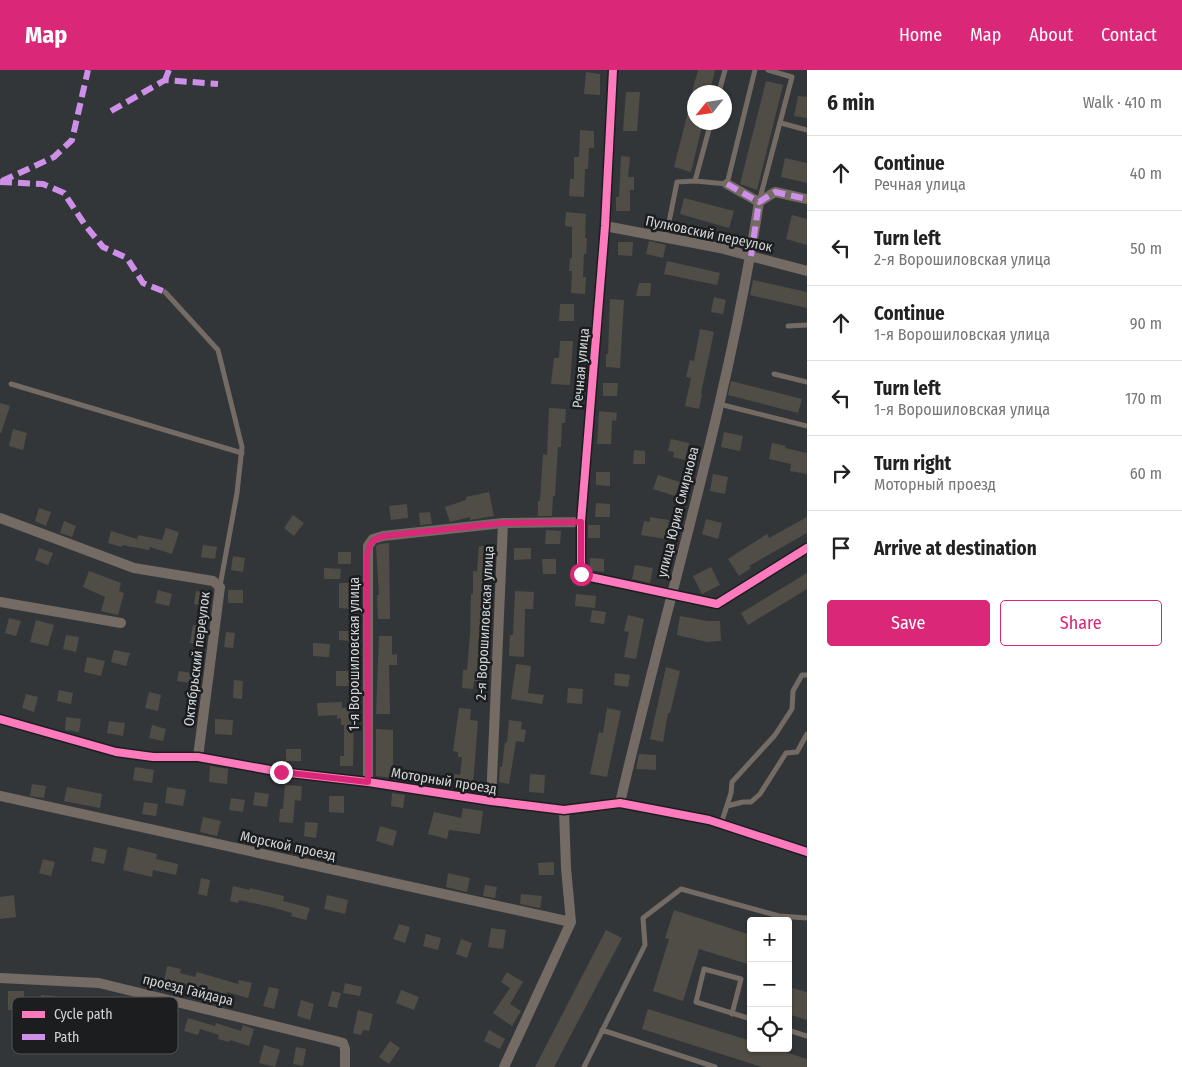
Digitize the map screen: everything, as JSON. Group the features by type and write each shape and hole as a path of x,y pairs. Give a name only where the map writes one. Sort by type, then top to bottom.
{"street":[{"name":"Речная улица","path":"613,70 605,226 581,522 581,574 671,595"},
{"path":"727,184 759,202 775,192 807,199"},
{"name":"улица Юрия Смирнова","path":"620,803 719,404 751,256 759,202"},
{"name":"Пулковский переулок","path":"605,226 720,248 807,271"},
{"name":"Октябрьский переулок","path":"0,518 134,568 213,581 220,587 198,757"},
{"path":"503,523 581,522"},
{"name":"1-я Ворошиловская улица","path":"368,782 368,546 373,539 384,536 503,523"},
{"name":"2-я Ворошиловская улица","path":"491,801 503,523"},
{"path":"671,595 717,604 807,548"},
{"path":"1,605 121,623"},
{"name":"Моторный проезд","path":"0,719 116,752 153,757 198,757 281,772 368,782 564,810 620,803 709,820 807,852"},
{"name":"Морской проезд","path":"0,796 571,922"},
{"path":"504,1067 571,922 566,868 564,810"},
{"name":"проезд Гайдара","path":"0,978 99,983 157,997"},
{"name":"проезд Гайдара","path":"178,1002 336,1040 343,1043 346,1049 345,1067"}],"lane":[{"path":"720,85 724,70"},
{"path":"666,238 677,182 695,181 727,184 755,70"},
{"path":"759,202 792,77 768,70"},
{"path":"781,123 807,130"},
{"path":"695,181 708,130"},
{"path":"164,292 218,350 242,447 237,493 220,587"},
{"path":"788,326 807,325"},
{"path":"774,374 807,382"},
{"path":"11,384 242,453"},
{"path":"719,404 807,426"},
{"path":"721,824 731,793 732,782 775,735 792,709 793,691 802,676 807,675"},
{"path":"727,806 751,802 760,794 786,753 796,752 807,734"},
{"path":"584,1067 645,945 643,918 681,889 778,916 807,918"},
{"path":"732,1014 741,979 704,970 696,1002 732,1014 747,1018"},
{"path":"602,1030 715,1067"},
{"path":"792,1031 807,1036"}],"building":[{"path":"698,70 715,70 712,85 694,85"},
{"path":"586,72 600,74 600,95 584,94"},
{"path":"766,81 783,85 757,190 740,184"},
{"path":"626,92 640,92 637,131 623,131"},
{"path":"798,96 807,97 807,118 794,116"},
{"path":"687,116 687,130 701,130 691,172 674,167"},
{"path":"580,130 594,131 594,148 589,148 588,169 585,169 584,197 569,196 570,179 574,179 574,157 579,157"},
{"path":"621,156 630,157 628,177 634,177 634,190 630,190 630,211 616,211 616,197 619,197"},
{"path":"785,158 807,163 807,183 781,177"},
{"path":"684,198 734,211 729,228 680,214"},
{"path":"566,212 586,214 585,238 587,238 583,277 586,277 585,294 571,293 572,271 569,271 570,258 572,258 572,227 565,226"},
{"path":"792,215 807,219 807,245 786,239"},
{"path":"649,241 666,245 663,258 646,254"},
{"path":"618,242 633,242 632,256 618,255"},
{"path":"667,261 720,273 717,285 664,274"},
{"path":"753,280 807,292 807,308 750,295"},
{"path":"639,283 651,283 650,296 636,296"},
{"path":"714,297 726,300 723,314 711,312"},
{"path":"610,299 624,300 620,368 606,367"},
{"path":"560,304 574,304 574,321 559,321"},
{"path":"700,329 714,332 699,409 685,406 691,378 686,377 690,360 694,361"},
{"path":"560,341 573,341 570,385 551,384 554,358 559,358"},
{"path":"731,381 802,399 798,413 728,395"},
{"path":"603,383 618,383 617,396 603,396"},
{"path":"0,403 10,406 1,433 0,433"},
{"path":"549,408 566,409 565,423 562,423 561,447 558,447 552,516 538,516 543,454 547,455"},
{"path":"599,411 617,413 616,421 612,420 611,444 597,444"},
{"path":"13,429 27,433 23,450 9,446"},
{"path":"724,432 743,436 740,451 721,447"},
{"path":"671,439 689,443 685,460 673,457 674,452 668,451"},
{"path":"772,443 807,453 807,474 790,471 791,464 769,459"},
{"path":"634,450 645,451 645,464 633,464"},
{"path":"596,472 610,472 610,486 596,485"},
{"path":"713,474 728,477 725,494 710,491"},
{"path":"658,475 680,482 675,496 653,489"},
{"path":"489,492 494,516 470,520 470,517 450,522 445,507 466,500 466,497"},
{"path":"596,503 610,504 610,517 595,517"},
{"path":"407,504 408,518 391,520 389,506"},
{"path":"39,508 51,512 46,526 35,521"},
{"path":"430,512 432,524 420,525 419,513"},
{"path":"293,515 304,523 294,536 284,528"},
{"path":"650,517 669,520 667,532 679,538 678,541 641,535 644,521 650,522"},
{"path":"807,517 807,533 749,566 751,568 739,576 728,559 767,534 769,538"},
{"path":"706,519 722,523 718,539 702,534"},
{"path":"64,521 76,526 72,537 60,533"},
{"path":"588,525 600,525 600,538 588,538"},
{"path":"166,528 179,532 172,554 150,547 149,550 122,545 122,547 108,543 111,531 137,539 138,535 162,540"},
{"path":"546,530 561,531 560,544 545,544"},
{"path":"389,543 390,619 378,619 377,595 379,595 376,546"},
{"path":"203,545 217,547 215,559 201,557"},
{"path":"479,546 489,547 487,595 489,595 488,607 492,607 491,615 487,614 482,682 474,681 473,689 462,688 463,670 467,670 473,571 477,571"},
{"path":"39,548 53,553 48,565 35,560"},
{"path":"514,548 531,548 531,559 514,560"},
{"path":"338,552 351,552 351,564 338,564"},
{"path":"233,556 245,558 243,572 231,570"},
{"path":"590,558 604,559 604,572 589,570"},
{"path":"542,559 556,559 556,574 543,574"},
{"path":"635,565 653,568 650,583 632,579"},
{"path":"711,567 720,585 702,594 693,576"},
{"path":"324,568 341,569 340,579 324,579"},
{"path":"89,571 121,583 119,591 124,593 118,615 101,611 105,597 83,587"},
{"path":"807,573 807,589 748,625 741,613"},
{"path":"339,583 352,583 352,609 339,608"},
{"path":"158,590 172,594 169,606 155,603"},
{"path":"228,590 243,590 243,603 228,603"},
{"path":"196,591 210,593 208,606 194,604"},
{"path":"515,591 534,592 533,609 525,609 524,657 509,656 510,635 513,635"},
{"path":"576,594 596,596 595,608 575,606"},
{"path":"592,610 606,612 604,624 590,622"},
{"path":"628,615 644,619 636,659 624,657 629,632 624,631"},
{"path":"680,616 720,621 721,641 707,642 677,635"},
{"path":"9,618 21,621 16,636 5,633"},
{"path":"36,620 54,625 48,646 30,642"},
{"path":"193,625 203,626 200,645 190,643"},
{"path":"339,631 353,631 352,641 339,640"},
{"path":"226,632 235,633 233,648 224,647"},
{"path":"66,635 79,637 76,652 63,649"},
{"path":"379,636 392,636 392,655 397,654 397,665 389,665 390,714 376,714"},
{"path":"313,643 330,644 329,657 313,656"},
{"path":"114,650 130,653 126,666 111,662"},
{"path":"87,657 105,661 101,676 84,672"},
{"path":"516,664 531,666 528,693 544,695 542,704 511,699"},
{"path":"666,667 680,671 670,713 668,713 663,742 650,739"},
{"path":"179,671 192,673 191,683 177,681"},
{"path":"336,671 353,671 353,686 336,686"},
{"path":"615,673 630,675 628,687 614,685"},
{"path":"234,680 243,681 242,699 233,698"},
{"path":"568,688 583,689 582,704 567,703"},
{"path":"59,690 73,693 71,704 57,701"},
{"path":"149,692 161,695 158,711 145,708"},
{"path":"26,694 38,697 34,712 22,708"},
{"path":"342,702 342,708 354,707 353,766 340,766 340,756 344,756 344,725 341,725 341,718 337,719 337,715 318,716 317,703"},
{"path":"459,708 471,709 470,720 478,721 473,784 454,782 454,774 460,775 462,757 458,757 458,752 453,751"},
{"path":"607,708 621,711 607,777 590,774 599,732 603,733"},
{"path":"66,717 81,719 79,732 65,730"},
{"path":"215,719 233,720 232,735 215,734"},
{"path":"509,720 522,722 521,729 526,730 524,742 516,741 509,784 499,782 505,742 507,743"},
{"path":"109,721 125,723 123,736 107,733"},
{"path":"152,725 166,729 163,741 149,738"},
{"path":"376,729 393,730 393,778 376,776"},
{"path":"286,749 301,749 301,761 286,761"},
{"path":"639,754 656,755 656,770 636,769"},
{"path":"210,766 228,769 227,784 209,782"},
{"path":"135,767 154,770 152,783 133,780"},
{"path":"530,774 545,775 544,793 529,792"},
{"path":"32,784 46,786 44,798 30,796"},
{"path":"285,785 302,786 301,801 295,800 293,823 279,822 280,809 283,809"},
{"path":"67,787 102,794 100,808 64,801"},
{"path":"167,787 186,790 183,806 165,803"},
{"path":"255,792 269,794 267,807 253,805"},
{"path":"392,793 405,795 403,808 391,806"},
{"path":"329,796 344,796 344,813 329,812"},
{"path":"231,798 245,800 243,812 229,810"},
{"path":"144,802 158,804 156,816 142,814"},
{"path":"463,808 483,811 480,834 449,830 447,839 428,834 434,812 461,818"},
{"path":"203,817 221,821 217,836 200,832"},
{"path":"305,822 318,823 316,838 304,836"},
{"path":"380,826 397,831 393,846 376,841"},
{"path":"94,847 107,850 104,864 91,861"},
{"path":"128,847 157,854 156,859 178,864 176,875 153,870 152,877 123,870"},
{"path":"43,859 55,862 51,876 39,873"},
{"path":"554,862 554,875 539,875 538,863"},
{"path":"448,873 470,878 467,892 446,887"},
{"path":"201,878 210,880 207,896 198,894"},
{"path":"485,885 497,887 495,898 483,896"},
{"path":"233,886 284,896 283,901 310,908 306,920 291,916 292,913 271,907 239,900 238,903 230,901"},
{"path":"521,894 542,896 540,908 520,904"},
{"path":"14,895 16,917 0,919 0,897"},
{"path":"327,895 348,900 345,914 324,909"},
{"path":"674,910 747,934 747,964 699,949 683,1001 653,991 669,939 665,938"},
{"path":"399,924 410,927 405,943 393,939"},
{"path":"491,928 506,930 503,949 488,947"},
{"path":"606,930 622,938 554,1067 535,1067"},
{"path":"426,934 441,938 438,950 423,946"},
{"path":"461,939 472,943 467,958 456,954"},
{"path":"167,966 181,969 180,973 195,977 197,972 238,984 239,980 252,983 248,998 227,992 226,996 194,986 193,990 185,988 185,985 164,981"},
{"path":"507,972 523,982 510,1004 521,1011 512,1026 493,1013 510,988 501,982"},
{"path":"345,983 362,987 360,996 343,993"},
{"path":"269,987 279,989 274,1009 263,1006"},
{"path":"792,988 807,992 807,1020 792,1015"},
{"path":"401,990 419,997 414,1010 396,1003"},
{"path":"8,991 24,991 24,997 12,997 12,1010 8,1010"},
{"path":"332,991 341,993 337,1008 328,1006"},
{"path":"41,995 54,996 54,997 41,997"},
{"path":"301,1000 314,1004 310,1020 297,1016"},
{"path":"648,1009 747,1040 747,1052 785,1052 807,1059 807,1067 762,1067 642,1029"},
{"path":"358,1010 373,1014 369,1031 363,1030 361,1035 353,1033"},
{"path":"188,1018 215,1026 216,1023 241,1031 243,1025 254,1029 249,1046 230,1040 229,1042 218,1039 219,1035 200,1029 198,1035 184,1031"},
{"path":"489,1030 505,1039 500,1049 484,1041"},
{"path":"390,1041 400,1048 389,1064 379,1057"},
{"path":"264,1045 280,1050 275,1067 259,1063"},
{"path":"296,1047 306,1049 303,1066 293,1064"}],"marked path":[{"path":"2,181 54,157 72,140 88,70"},
{"path":"165,80 169,70"},
{"path":"111,111 165,80 218,84"},
{"path":"0,182 43,184 64,193 85,225 103,247 127,258 143,283 165,292"},
{"path":"727,184 759,202 775,192 807,199"},
{"path":"751,256 759,202"}],"cycle path":[{"path":"613,70 605,226 581,522 581,575 717,604 807,548"},
{"path":"0,719 116,752 153,757 198,757 281,772 368,782 564,810 620,803 709,820 807,852"}],"route":[{"path":"281,772 368,782 367,558 368,546 373,539 384,536 503,523 581,522 581,574"}]}
